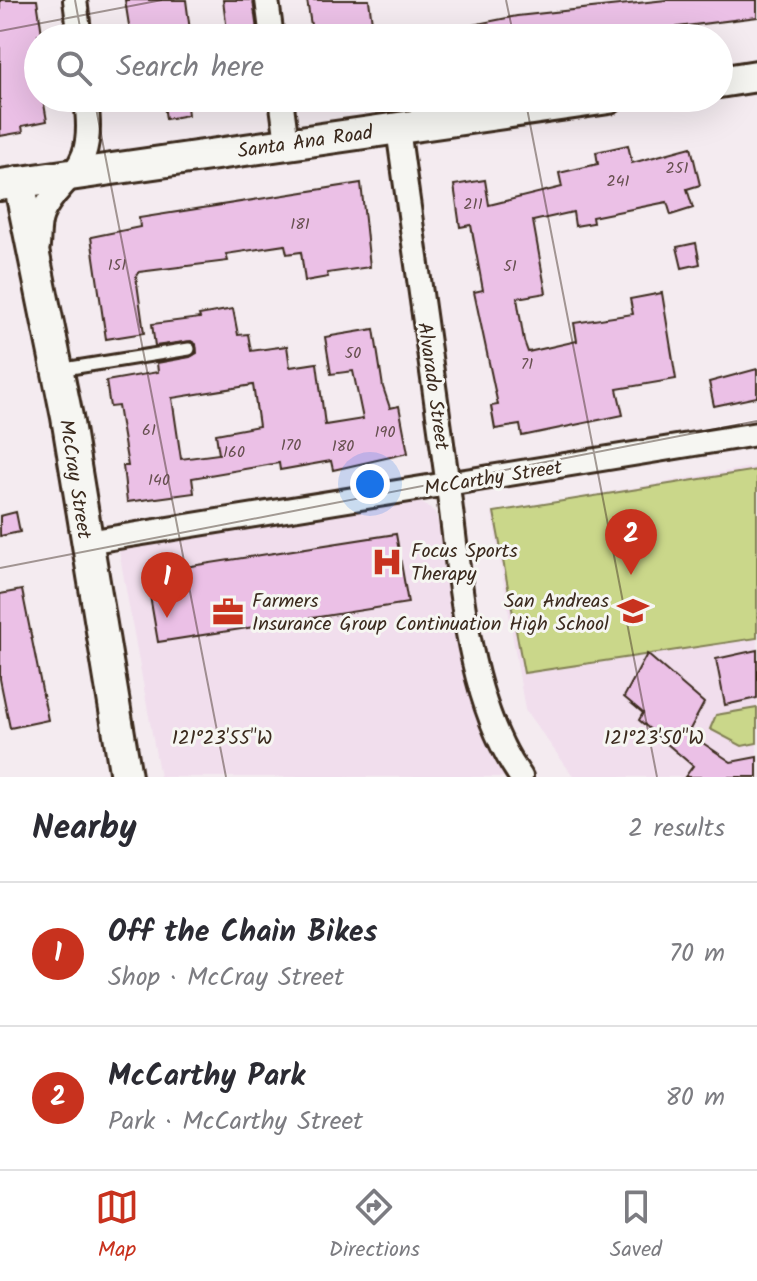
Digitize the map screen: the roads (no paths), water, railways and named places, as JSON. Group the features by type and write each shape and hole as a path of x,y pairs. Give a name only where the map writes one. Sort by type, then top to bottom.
{"street":[{"path":"75,0 78,24"},
{"path":"267,0 270,24"},
{"path":"733,80 757,76"},
{"path":"36,267 41,217 50,200 74,174 84,153 87,112"},
{"path":"283,112 287,143"},
{"name":"Santa Ana Road","path":"9,184 514,112"},
{"name":"Alvarado Street","path":"398,129 465,608 486,706 501,744 521,777"},
{"name":"McCray Street","path":"9,184 36,267 57,370 126,777"},
{"name":"McCarthy Street","path":"87,542 757,434"}],"lane":[{"path":"57,370 189,349"}],"place":[{"name":"Focus Sports Therapy","path":"387,562"},
{"name":"McCarthy Park","path":"631,575"},
{"name":"San Andreas Continuation High School","path":"633,611"},
{"name":"Farmers Insurance Group","path":"228,612"},
{"name":"Off the Chain Bikes","path":"167,618"}]}
